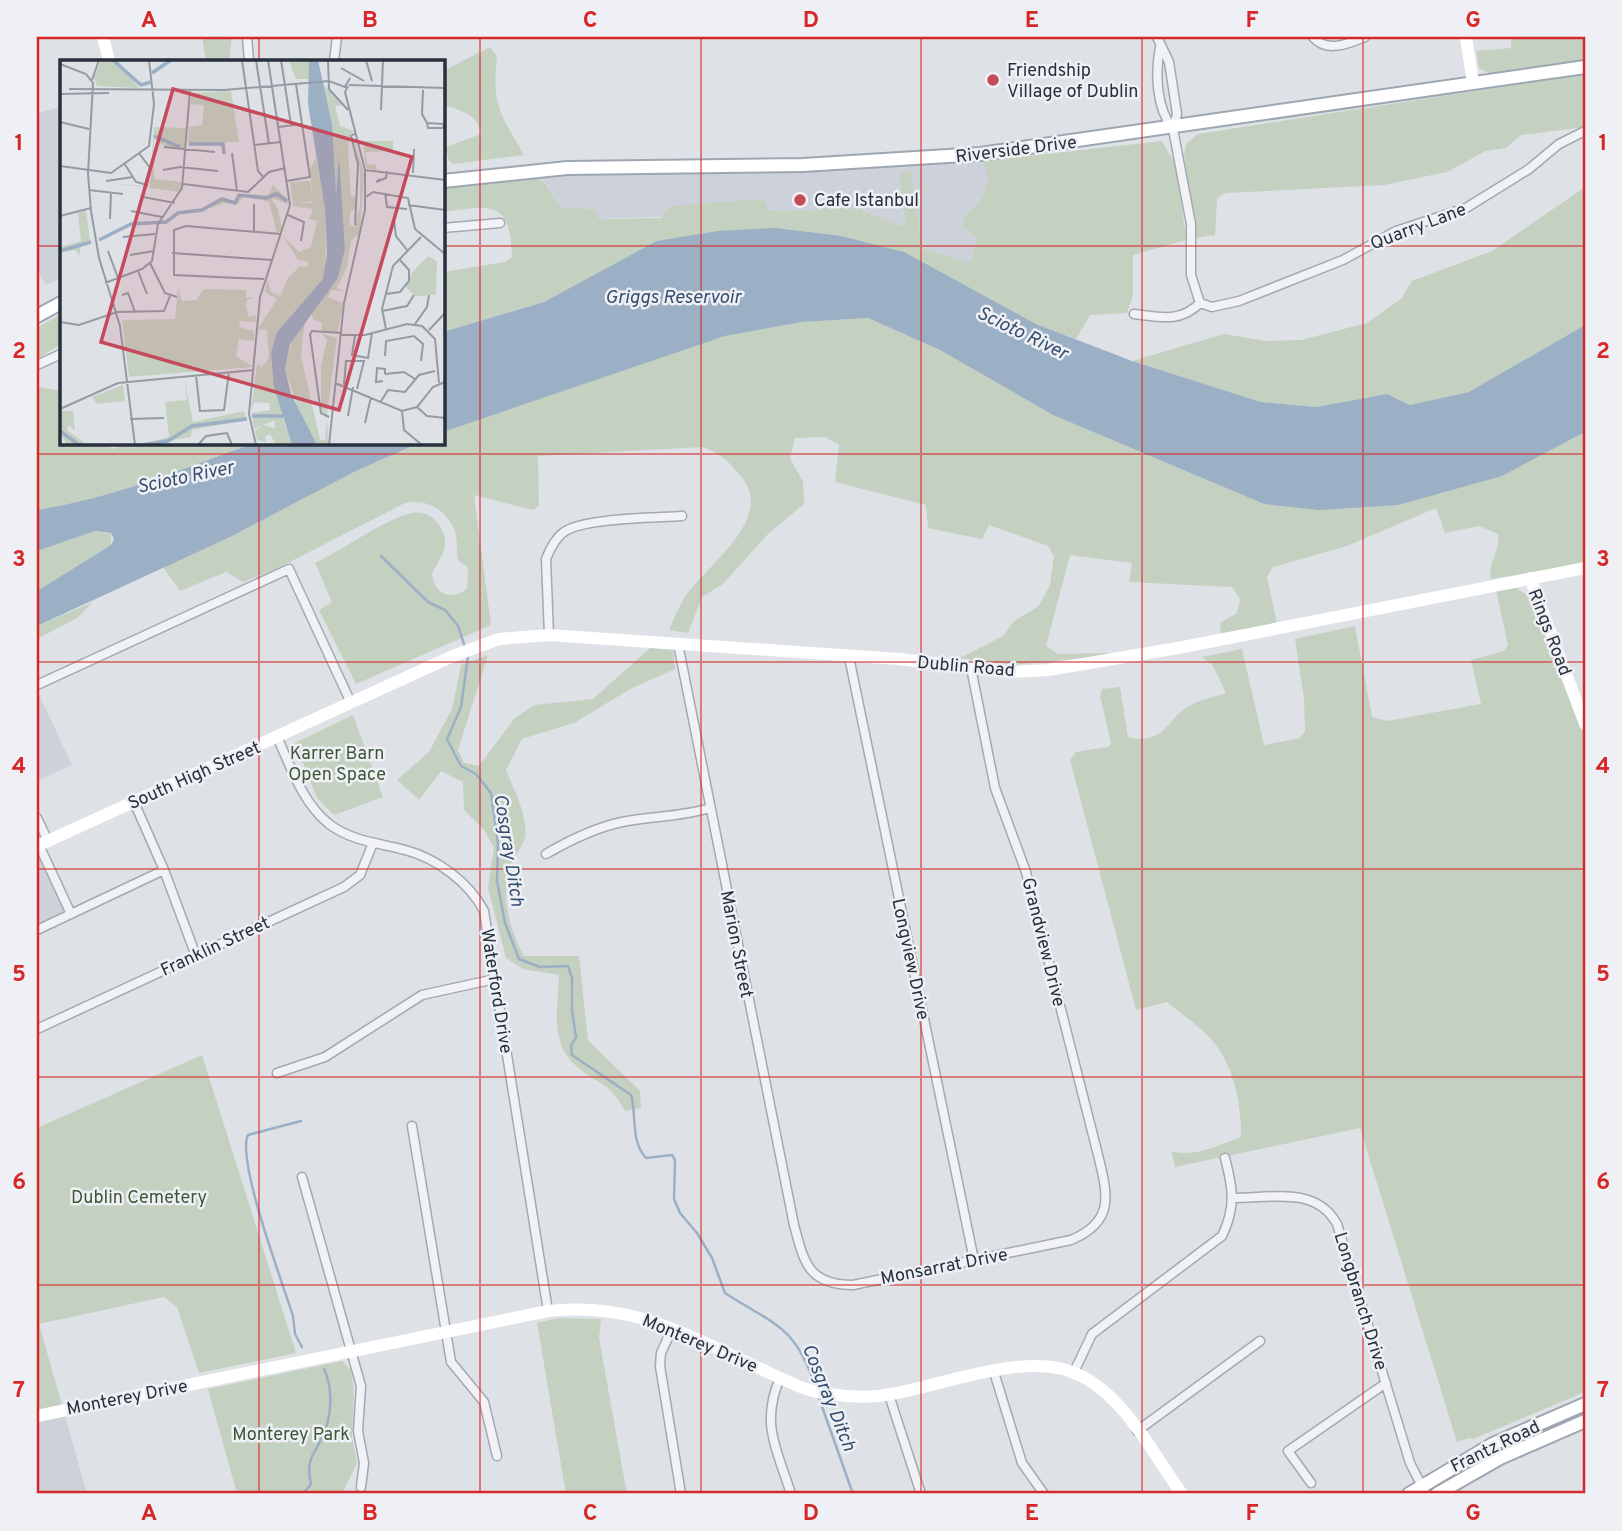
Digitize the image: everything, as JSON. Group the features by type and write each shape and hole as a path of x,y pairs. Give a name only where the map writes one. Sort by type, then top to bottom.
{"main road":[{"path":"103,37 109,60"},
{"path":"1466,37 1473,83"},
{"name":"Riverside Drive","path":"444,181 568,169 917,160 1173,129 1585,67"},
{"path":"37,316 60,304"},
{"name":"Dublin Road","path":"351,703 458,653 508,637 549,635 1010,672 1088,665 1585,568"},
{"name":"Rings Road","path":"1530,578 1584,720"},
{"name":"South High Street","path":"41,844 351,703"},
{"name":"Monterey Drive","path":"37,1416 548,1311 612,1310 642,1317 672,1329 818,1393 889,1395 1030,1366 1074,1372 1107,1394 1182,1494"},
{"name":"Frantz Road","path":"1409,1494 1420,1492 1487,1447 1585,1404"},
{"name":"Frantz Road","path":"1434,1494 1500,1458 1585,1421"},
{"path":"1434,1494 1445,1479 1487,1447"}],"street":[{"path":"247,37 249,60"},
{"path":"334,60 337,37"},
{"path":"1157,37 1169,62 1177,114 1173,129 1191,223 1191,275 1200,303"},
{"path":"1316,40 1331,46 1365,37"},
{"path":"1160,47 1156,65 1163,116 1173,129"},
{"name":"Quarry Lane","path":"1134,314 1168,318 1188,314 1200,303 1212,307 1239,301 1343,260 1396,231 1466,208 1498,191 1559,144 1585,131"},
{"path":"444,228 500,223"},
{"path":"37,365 60,354"},
{"path":"549,635 547,559 550,549 564,531 589,524 682,516"},
{"path":"37,685 289,569 351,703"},
{"name":"Marion Street","path":"678,644 799,1243"},
{"name":"Longview Drive","path":"849,657 974,1260"},
{"name":"Grandview Drive","path":"971,668 995,788 1026,872 1102,1174 1106,1197 1101,1217"},
{"name":"Waterford Drive","path":"277,737 316,812 337,830 422,856 471,890 487,922 548,1311"},
{"path":"134,802 164,870 196,956"},
{"path":"546,854 590,831 623,822 671,817 709,808"},
{"path":"37,818 41,844 71,914"},
{"name":"Franklin Street","path":"37,1028 344,887 360,875 373,843"},
{"path":"37,930 164,870"},
{"path":"277,1073 325,1057 422,995 495,979"},
{"path":"412,1126 453,1367 484,1402 497,1456"},
{"path":"1074,1372 1092,1334 1222,1236 1230,1219 1234,1198 1225,1158"},
{"path":"302,1177 354,1352 362,1396 358,1431 364,1463 361,1487"},
{"name":"Longbranch Drive","path":"1234,1198 1303,1198 1318,1201 1330,1211 1337,1224 1420,1492"},
{"name":"Monsarrat Drive","path":"799,1243 808,1268 820,1279 836,1285 853,1285 1071,1240 1086,1234 1101,1217"},
{"path":"672,1329 661,1353 660,1366 681,1494"},
{"path":"1137,1431 1260,1341"},
{"path":"994,1372 1022,1463 1044,1494"},
{"path":"780,1378 771,1399 769,1421 791,1494"},
{"path":"1311,1483 1288,1451 1386,1383"},
{"path":"889,1395 921,1494"}],"shaded area":[{"path":"60,107 60,279 45,285 37,268 37,113"},
{"path":"940,159 982,161 989,173 988,187 977,207 963,218 963,227 976,237 972,260 968,262 922,248 912,173 904,171 899,176 906,222 900,226 858,209 825,205 818,211 599,219 594,209 560,207 547,184 536,178 534,167"},
{"path":"37,690 72,765 37,781"},
{"path":"37,811 49,838 38,843 74,916 37,933"},
{"path":"62,1405 87,1494 37,1494 37,1410"}],"green space":[{"path":"202,37 232,37 229,60 206,60"},
{"path":"1511,37 1585,37 1585,61 1501,73 1489,73 1479,68 1476,51 1511,48"},
{"path":"490,47 497,56 496,87 499,108 524,155 454,164 449,161 446,147 481,134 480,127 472,118 444,105 444,70"},
{"path":"1585,74 1585,127 1521,135 1506,148 1486,151 1447,172 1384,185 1226,193 1217,198 1215,235 1195,238 1184,153 1187,143 1198,134"},
{"path":"1162,141 1177,167 1186,240 1133,255 1133,295 1127,313 1090,315 1076,339 1036,324 568,290 544,302 444,332 444,272 505,262 512,257 507,225 502,216 495,210 486,208 444,212 444,189 536,178 546,184 560,207 594,209 599,219 662,218 671,206 763,199 769,211 818,211 825,205 858,209 900,226 906,222 899,176 904,171 912,173 922,248 968,262 972,260 976,237 963,227 963,218 976,206 985,192 988,177 982,161"},
{"path":"1585,187 1585,325 1470,392 1410,405 1387,394 1316,407 1261,402 1132,361 1224,334 1265,341 1301,340 1367,323 1401,299 1412,281 1492,251"},
{"path":"60,315 60,345 37,359 37,328"},
{"path":"868,318 940,350 1053,415 1264,504 1502,476 1585,432 1585,563 1491,579 1498,534 1479,526 1445,533 1436,508 1347,546 1273,567 1267,577 1277,624 1221,635 1220,623 1237,613 1240,599 1232,587 1129,582 1132,563 1070,555 1046,646 1058,654 1108,653 1105,656 1014,665 960,658 1003,636 1014,621 1039,606 1050,585 1054,556 1048,546 989,525 982,539 928,528 926,505 835,482 839,445 825,437 795,438 790,458 803,482 804,504 768,534 723,584 702,597 688,633 669,630 686,595 736,539 750,507 749,491 740,475 723,458 702,447 538,456 539,506 533,510 474,495 491,625 356,684 319,610 332,602 315,563 390,521 420,513 437,522 445,539 444,551 432,574 436,587 444,594 461,593 467,589 468,568 458,560 456,535 452,524 435,507 419,502 403,504 276,569 243,582 226,572 180,591 163,567 230,537 356,471 417,444 444,444 444,432 462,424 725,336 802,322"},
{"path":"37,387 60,391 60,444 108,444 112,449 130,444 251,444 120,490 37,510"},
{"path":"95,531 111,534 111,545 37,591 37,551"},
{"path":"1516,588 1531,597 1585,736 1585,1392 1473,1439 1457,1442 1360,1128 1175,1167 1171,1151 1197,1152 1241,1137 1238,1098 1225,1059 1210,1038 1195,1024 1167,1002 1136,1010 1070,760 1076,752 1108,747 1111,743 1100,696 1102,689 1120,687 1128,737 1150,738 1189,706 1226,693 1213,666 1202,657 1242,649 1264,745 1300,738 1305,731 1304,699 1295,639 1355,626 1372,717 1387,721 1481,704 1471,660 1504,651 1508,645 1496,590"},
{"path":"93,602 77,618 37,639 37,626"},
{"path":"650,648 673,650 675,669 632,688 574,723 522,739 506,770 520,803 526,830 524,842 511,863 507,879 506,902 514,935 524,956 579,956 588,1040 640,1091 641,1108 625,1111 608,1088 574,1064 561,1045 557,1022 559,975 523,969 506,958 488,888 494,847 484,830 464,810 463,782 441,771 419,800 397,780 429,752 452,709 461,665 488,655 458,750 464,763 479,766 514,719 534,705 593,699"},
{"name":"Karrer Barn Open Space","path":"353,715 383,797 334,815 317,798 295,743"},
{"name":"Dublin Cemetery","path":"202,1055 296,1353 199,1373 177,1307 164,1297 39,1324 62,1405 37,1410 37,1128"},
{"path":"559,1318 601,1319 599,1338 627,1494 566,1494 537,1323"},
{"name":"Monterey Park","path":"342,1361 351,1370 354,1392 352,1437 357,1463 342,1494 237,1494 208,1389"}],"water":[{"name":"Griggs Reservoir","path":"775,228 841,236 904,252 1036,324 1132,361 1261,402 1316,407 1387,394 1410,405 1469,392 1585,325 1585,432 1502,476 1398,505 1319,510 1264,504 1053,415 940,350 868,318 802,322 725,336 444,432 444,332 544,302 657,241 718,231"},
{"name":"Scioto River","path":"251,444 417,444 356,471 230,537 37,626 37,591 111,545 114,539 111,533 95,531 37,551 37,510 93,498"}],"waterway":[{"name":"Cosgray Ditch","path":"381,556 428,602 445,610 458,626 465,647"},
{"name":"Cosgray Ditch","path":"468,656 461,707 447,739 461,766 476,774 491,793 498,843 497,881 505,923 519,959 540,967 568,966 572,978 572,1010 576,1037 571,1046 572,1055 631,1095 636,1136 641,1151 646,1158 672,1155 675,1160 674,1199 680,1213 697,1233 712,1258 725,1293 769,1320 790,1338 799,1349 815,1385"},
{"path":"301,1121 248,1135 246,1149 254,1195 293,1316 295,1334 302,1347"},
{"path":"303,1494 311,1484 310,1462 329,1417 330,1392 324,1369"},
{"name":"Cosgray Ditch","path":"819,1398 853,1494"}],"place":[{"name":"Friendship Village of Dublin","path":"993,80"},
{"name":"Cafe Istanbul","path":"800,200"}]}
